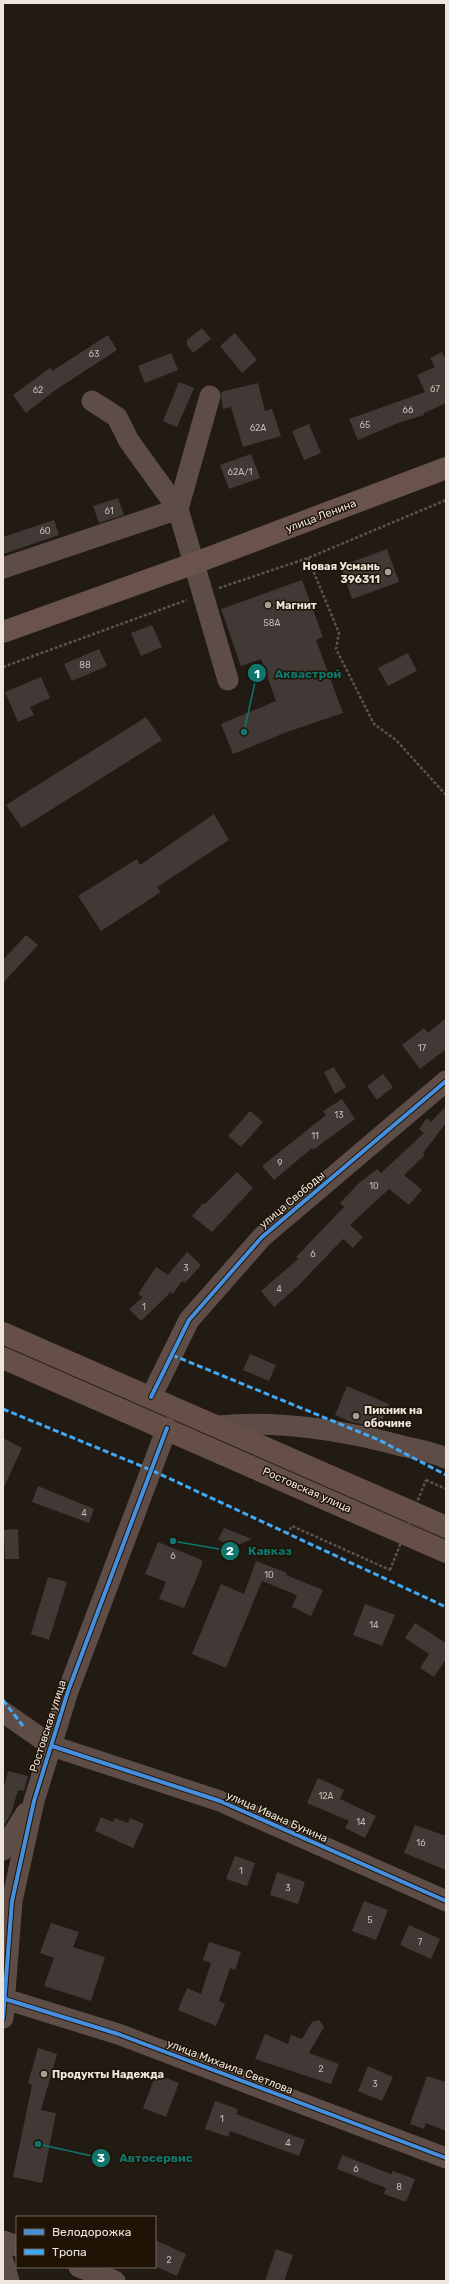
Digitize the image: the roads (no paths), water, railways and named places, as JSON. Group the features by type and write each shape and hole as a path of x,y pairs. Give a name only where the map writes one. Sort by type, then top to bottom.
{"highway":[{"name":"Ростовская улица","path":"3,1332 446,1527"},
{"name":"Ростовская улица","path":"3,1358 167,1428 446,1552"}],"main road":[{"name":"улица Ленина","path":"3,632 195,563 446,468"}],"street":[{"path":"178,509 210,396"},
{"path":"92,401 117,417 129,441 178,509 228,680"},
{"path":"3,568 178,509"},
{"name":"улица Свободы","path":"151,1397 189,1320 262,1237 446,1081"},
{"name":"Ростовская улица","path":"218,1426 247,1423 310,1427 379,1440 446,1458"},
{"name":"Ростовская улица","path":"4,2009 12,1901 34,1801 68,1691 167,1428"},
{"name":"улица Ивана Бунина","path":"3,1712 52,1746 220,1801 446,1901"},
{"path":"3,1850 34,1801"},
{"name":"улица Михаила Светлова","path":"4,2009 118,2034 446,2158"},
{"path":"3,2241 16,2246"},
{"path":"3,2261 8,2281"},
{"path":"81,2268 115,2281"}],"place":[{"name":"Новая Усмань 396311","path":"388,572"},
{"name":"Магнит","path":"268,605"},
{"name":"Аквастрой","path":"244,732"},
{"name":"Пикник на обочине","path":"356,1416"},
{"name":"Кавказ","path":"173,1541"},
{"name":"Продукты Надежда","path":"44,2074"},
{"name":"Автосервис","path":"38,2144"}]}
